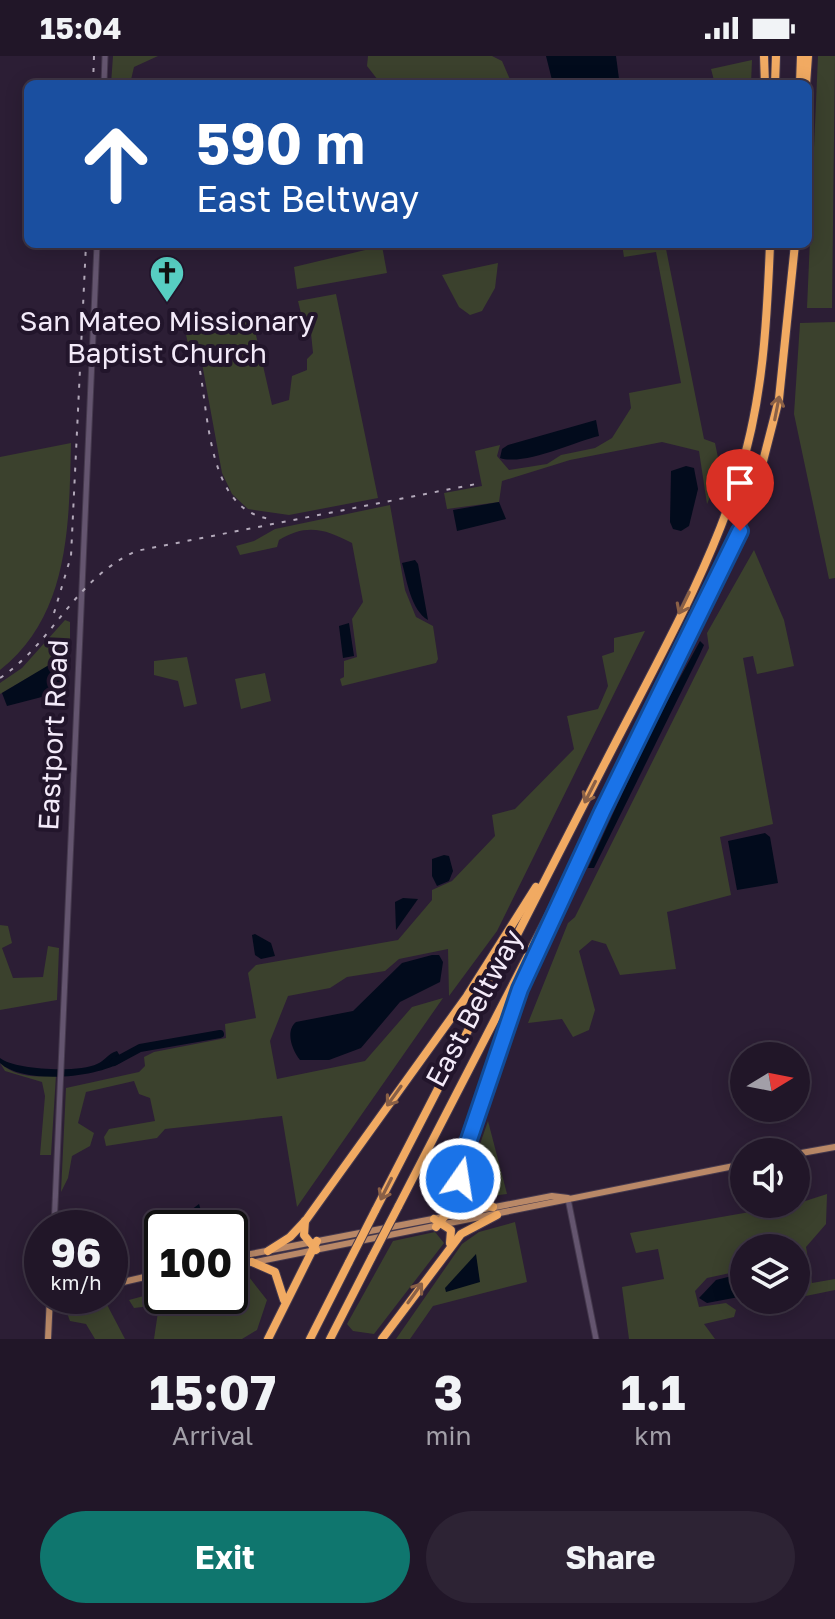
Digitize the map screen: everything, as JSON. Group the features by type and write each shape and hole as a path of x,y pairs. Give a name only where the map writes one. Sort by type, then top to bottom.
{"highway":[{"path":"775,80 776,56"},
{"path":"801,56 803,80"},
{"path":"804,80 808,56"},
{"path":"764,58 765,80"},
{"name":"East Beltway","path":"310,1339 563,846 726,513 756,407 768,280 768,248"},
{"name":"East Beltway","path":"330,1339 602,812 752,504 779,399 795,248"},
{"path":"448,1248 452,1237 440,1222 520,989 602,812"},
{"path":"268,1251 290,1237 306,1220 467,996 563,846"},
{"path":"460,1166 461,1183 468,1195 495,1211"},
{"path":"382,1339 448,1248 472,1225 495,1211"},
{"path":"268,1339 313,1246 303,1230 306,1220"},
{"path":"252,1262 275,1272 284,1293 284,1306"}],"main road":[{"path":"810,1151 835,1147"},
{"path":"248,1263 313,1246 495,1211 552,1196 568,1198 730,1167"},
{"path":"248,1255 313,1246"},
{"path":"48,1339 49,1314"}],"street":[{"path":"104,80 105,56"},
{"name":"Eastport Road","path":"55,1210 97,248"},
{"path":"568,1198 596,1339"}],"green space":[{"path":"113,56 158,56 134,67 131,80 111,80"},
{"path":"368,56 492,56 502,61 510,80 378,80 367,66"},
{"path":"818,56 835,56 832,308 807,308"},
{"path":"752,60 751,80 714,80 711,69"},
{"path":"382,248 387,273 297,289 294,267"},
{"path":"623,248 666,248 704,439 715,443 721,472 707,504 699,451 662,442 570,460 502,481 499,502 447,509 444,493 482,486 475,451 500,445 497,456 509,470 547,464 561,455 595,448 612,438 631,408 629,393 681,383 656,252 624,257"},
{"path":"498,263 495,288 482,311 470,315 459,307 442,275"},
{"path":"336,294 378,498 289,515 248,509 232,494 222,473 201,358 189,348 184,326 251,313 272,405 289,400 292,376 307,370 307,359 313,353 311,333 305,330 298,301"},
{"path":"835,322 835,578 829,579 794,414 800,323"},
{"path":"71,443 66,536 53,595 40,623 23,648 0,670 0,457"},
{"path":"390,505 405,590 416,617 433,626 438,659 436,663 342,686 340,679 344,677 344,661 357,657 352,619 363,602 352,543 325,531 307,530 279,540 277,547 240,555 236,546 254,541 275,529"},
{"path":"754,550 784,620 794,666 757,674 753,656 743,658 773,824 720,837 731,895 667,912 676,969 620,975 606,944 592,940 579,951 595,1010 589,1030 573,1037 562,1019 528,1023 568,923 575,917 709,648 707,633"},
{"path":"65,620 70,622 70,653 0,694 0,683 22,668"},
{"path":"645,631 497,931 449,996 448,949 399,959 385,971 347,977 330,988 288,996 270,1041 277,1079 365,1061 412,1007 443,998 297,1207 282,1116 165,1129 157,1138 106,1146 104,1137 109,1129 155,1121 150,1098 139,1094 134,1081 86,1092 78,1123 94,1133 90,1146 72,1156 68,1178 61,1192 66,1088 139,1072 145,1066 144,1057 154,1052 226,1038 225,1024 256,1018 248,973 256,965 398,940 432,900 432,890 452,881 495,836 492,815 515,809 574,749 567,716 598,709 608,686 602,656 614,652 614,638"},
{"path":"187,657 197,704 184,707 178,681 154,675 154,661"},
{"path":"265,673 271,701 241,709 235,679"},
{"path":"0,925 8,926 12,943 2,948 13,978 43,977 48,946 59,948 57,1000 0,1010"},
{"path":"0,1063 26,1075 56,1075 51,1155 40,1155 45,1096 42,1082 5,1071"},
{"path":"488,1121 507,1194 491,1196 474,1186 472,1167"},
{"path":"827,1194 826,1224 810,1242 810,1234 730,1234 730,1273 707,1278 695,1291 699,1307 726,1303 730,1306 730,1314 735,1314 734,1317 704,1324 715,1339 629,1339 622,1287 664,1279 658,1249 636,1253 630,1233 730,1216 730,1218 810,1218 810,1199"},
{"path":"515,1222 527,1282 433,1306 410,1339 396,1339 462,1244 479,1232"},
{"path":"435,1232 444,1243 374,1334 353,1331 347,1324 393,1241"},
{"path":"810,1271 812,1283 835,1279 835,1290 810,1295"},
{"path":"248,1277 267,1300 257,1330 242,1339 154,1339 158,1314 248,1314"},
{"path":"144,1296 144,1307 134,1308 129,1300"},
{"path":"67,1314 112,1314 125,1339 95,1339 86,1324 70,1321"}],"water":[{"path":"546,56 616,56 619,79 552,80"},
{"path":"596,420 599,436 522,459 500,458 502,449 508,445"},
{"path":"686,466 694,468 698,489 689,526 681,531 673,529 670,522 671,471"},
{"path":"499,502 506,519 457,531 453,510"},
{"path":"415,560 428,620 417,609 402,563"},
{"path":"349,623 354,656 343,658 339,626"},
{"path":"700,641 704,645 699,656 594,868 588,868 652,729"},
{"path":"64,656 65,691 7,706 2,693"},
{"path":"765,833 770,837 778,883 737,890 728,841"},
{"path":"449,856 453,871 449,881 437,886 432,876 432,859"},
{"path":"403,898 418,899 396,930 395,902"},
{"path":"252,935 271,943 275,956 261,959 255,955"},
{"path":"439,955 443,962 440,982 400,1002 361,1048 329,1060 300,1060 291,1041 291,1030 296,1022 353,1011 402,963"},
{"path":"117,1051 123,1061 112,1067 61,1077 26,1074 0,1063 0,1058 32,1068 76,1069 97,1064"},
{"path":"476,1254 480,1282 446,1292 445,1288"},
{"path":"730,1276 730,1299 707,1303 699,1298 716,1280"}],"waterway":[{"path":"114,1062 140,1048 220,1034"}],"railway":[{"path":"93,80 94,56"},
{"path":"54,613 71,556 86,248"},
{"path":"200,371 210,438 224,482 235,500 251,513 272,519"},
{"path":"0,678 35,647 95,578 136,551 481,483"}],"place":[{"name":"San Mateo Missionary Baptist Church","path":"167,304"}],"route":[{"path":"460,1179 460,1166 520,989 602,812 740,531"}]}
